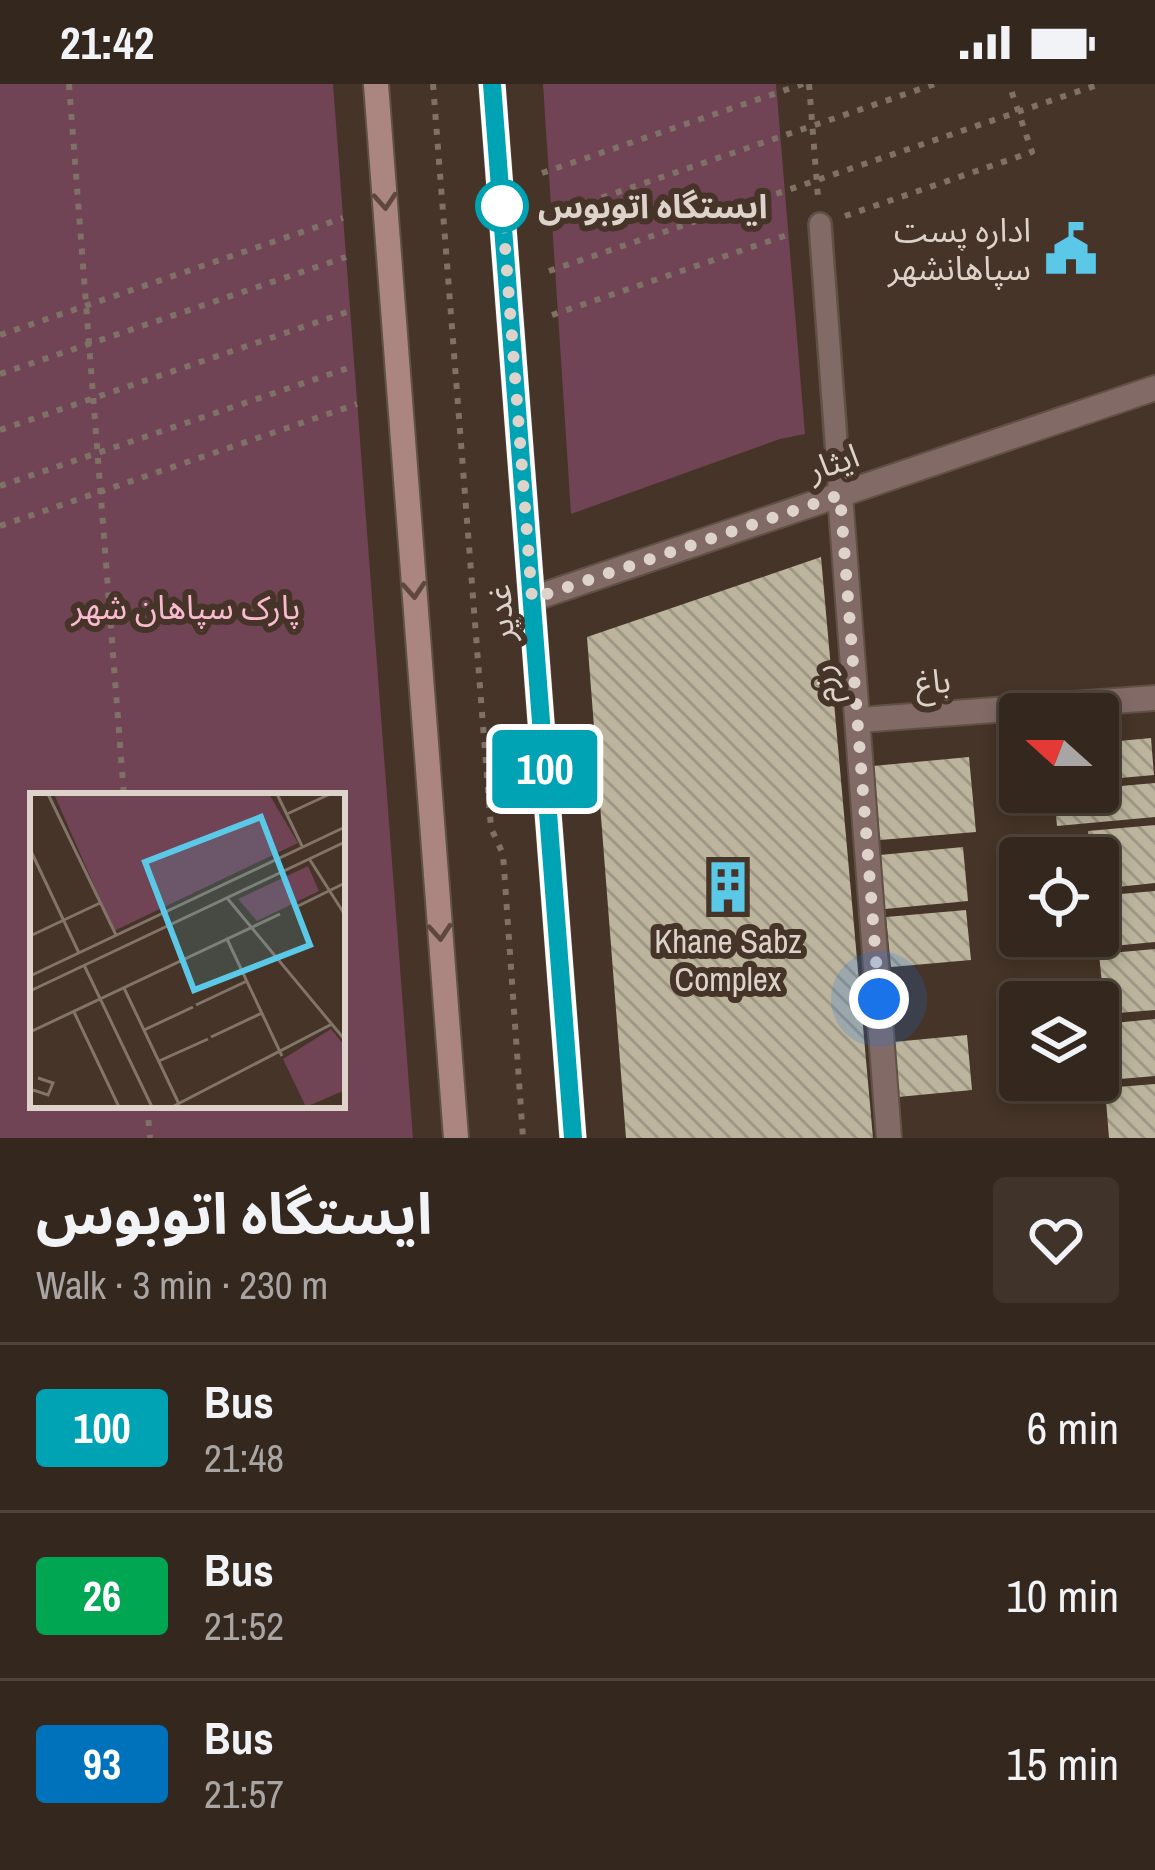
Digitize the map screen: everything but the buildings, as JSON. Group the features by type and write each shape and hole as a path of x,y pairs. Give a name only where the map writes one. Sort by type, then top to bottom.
{"main road":[{"path":"376,84 456,1138"},
{"name":"غدیر","path":"492,84 573,1138"}],"street":[{"name":"ایثار","path":"532,599 1155,388"},
{"name":"رزم","path":"840,495 889,1138"},
{"name":"باغ","path":"859,720 1155,698"}],"lane":[{"name":"رزم","path":"820,224 840,495"}],"path":[{"path":"69,84 124,793"},
{"path":"434,84 490,828 503,854 523,1138"},
{"path":"542,173 806,84 820,224"},
{"path":"545,217 935,84"},
{"path":"1009,84 1032,152"},
{"path":"549,271 1100,84"},
{"path":"0,335 343,218"},
{"path":"0,374 346,256"},
{"path":"0,430 350,311"},
{"path":"0,486 354,366"},
{"path":"0,526 357,404"},
{"path":"147,1108 150,1138"}],"green space":[{"name":"پارک سپاهان شهر","path":"0,84 333,84 413,1138 0,1138"},
{"path":"543,84 776,84 805,434 571,514"}],"bus line":[{"name":"100","path":"492,84 573,1138"}],"place":[{"name":"ایستگاه اتوبوس","path":"502,206"},
{"name":"اداره پست سپاهانشهر","path":"1071,249"},
{"name":"Khane Sabz Complex","path":"728,887"}],"route":[{"path":"502,206 532,599 840,495 879,999"}]}
